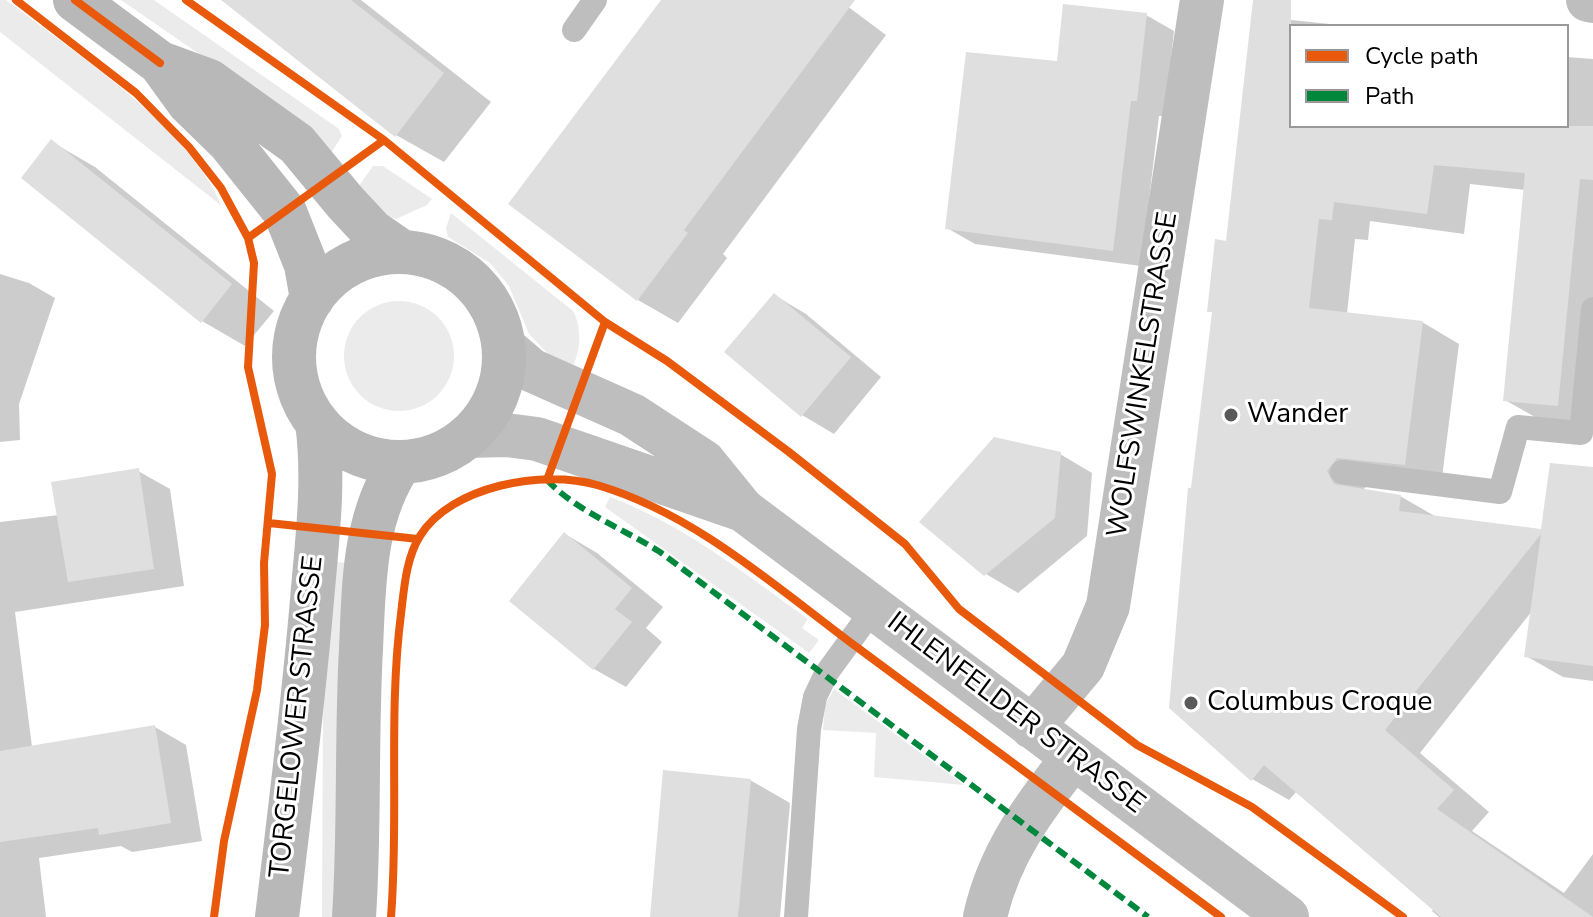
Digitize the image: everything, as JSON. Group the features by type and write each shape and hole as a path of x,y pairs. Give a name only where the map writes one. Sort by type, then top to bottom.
{"main road":[{"name":"IHLENFELDER STRASSE","path":"75,0 160,63 209,81 297,144 372,231 401,251"},
{"name":"IHLENFELDER STRASSE","path":"160,63 189,103 229,142 285,212 306,265 312,299"},
{"name":"IHLENFELDER STRASSE","path":"401,251 426,255 450,264 470,279 487,299 499,322 504,347 503,372 496,396 484,418 468,436 448,450 401,462 377,460 355,452 317,422 298,383 294,361 301,318 329,279 350,264 375,254 401,251"},
{"name":"TORGELOWER STRASSE","path":"277,917 302,716 320,505 322,460 317,422"},
{"name":"TORGELOWER STRASSE","path":"354,917 357,716 365,566 376,512 385,486 401,462"}],"street":[{"name":"WOLFSWINKELSTRASSE","path":"1032,727 1083,666 1108,606 1202,0"},
{"name":"IHLENFELDER STRASSE","path":"504,347 531,370 632,415 704,462 743,510 1287,917"},
{"name":"IHLENFELDER STRASSE","path":"468,436 506,435 537,439 743,510"},
{"path":"985,917 1004,858 1023,823 1073,758"}],"lane":[{"path":"574,30 595,0"},
{"path":"1342,472 1500,492 1518,427 1581,433 1593,309"},
{"path":"796,917 809,729 815,697 826,674 874,608"}],"shaded area":[{"path":"0,0 6,0 127,92 183,147 206,176 222,206 0,32"},
{"path":"121,0 154,0 339,129 342,136 331,153 218,67"},
{"path":"373,166 383,166 432,199 427,205 396,219 380,213 356,190"},
{"path":"451,213 573,311 579,339 572,368 551,357 529,334 509,286 490,263 448,237 446,228"},
{"path":"399,301 420,305 438,317 450,335 454,356 450,377 438,395 420,407 399,411 378,407 360,395 348,377 344,356 348,335 360,317 378,305"},
{"path":"610,497 663,521 737,568 808,619 802,628 819,640 809,653 605,507"},
{"path":"329,561 346,563 336,917 322,917 323,721"},
{"path":"834,689 964,785 874,777 876,733 823,730 825,705"}],"building":[{"path":"221,0 351,0 444,73 395,137"},
{"path":"661,0 855,0 684,230 688,233 637,301 508,204"},
{"path":"1253,0 1291,0 1289,128 1593,126 1593,180 1580,179 1558,406 1503,401 1525,173 1434,165 1427,214 1334,202 1332,220 1319,219 1309,308 1423,321 1405,465 1337,458 1327,471 1334,484 1401,495 1399,511 1541,529 1550,463 1593,467 1593,666 1524,657 1541,534 1385,730 1454,790 1437,809 1593,917 1441,917 1264,765 1251,781 1169,708 1188,488 1191,488 1212,312 1207,312 1215,239 1226,241"},
{"path":"1063,4 1147,13 1137,101 1131,101 1113,251 945,229 966,52 1057,61"},
{"path":"51,139 232,284 201,323 21,178"},
{"path":"774,293 851,357 801,417 724,352"},
{"path":"994,437 1061,452 1055,518 984,576 919,522"},
{"path":"139,468 154,569 68,582 51,482"},
{"path":"564,532 632,588 615,609 632,622 593,670 509,601"},
{"path":"155,725 171,823 99,835 98,828 0,842 0,751"},
{"path":"663,770 751,779 738,917 650,917"}],"marked path":[{"path":"547,480 586,510 660,552 1148,917"}],"cycle path":[{"path":"16,0 136,93 189,147 221,188 248,238 254,263 248,367 272,474 264,563 265,625 257,690 224,841 214,917"},
{"path":"75,0 160,63"},
{"path":"186,0 384,140 605,322 667,361 789,452 905,544 959,609 1137,745 1252,807 1403,917"},
{"path":"248,238 384,140"},
{"path":"547,480 605,322"},
{"path":"391,917 397,652 412,554 420,536 434,519 453,505 500,486 551,479 597,485 633,498 702,533 1221,917"},
{"path":"269,523 418,539"}],"place":[{"name":"Wander","path":"1231,415"},
{"name":"Columbus Croque","path":"1191,703"}]}
